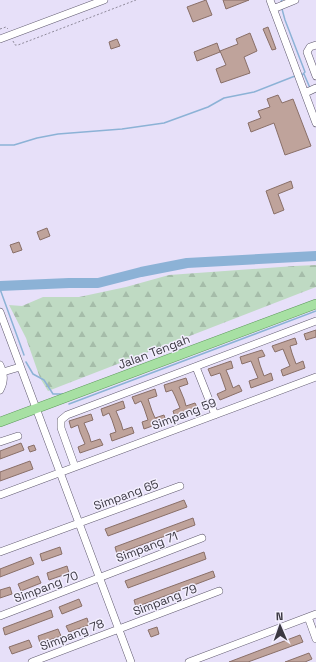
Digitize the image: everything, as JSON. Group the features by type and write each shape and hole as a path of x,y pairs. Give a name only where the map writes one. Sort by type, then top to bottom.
{"main road":[{"name":"Jalan Tengah","path":"0,422 316,304"}],"street":[{"path":"0,39 104,0"},
{"path":"270,0 304,93 313,104 316,123"},
{"path":"273,8 295,0"},
{"path":"316,45 310,47 307,52 316,76"},
{"path":"304,93 316,88"},
{"path":"0,313 131,662"},
{"path":"75,467 60,428 62,420 67,415 316,321"},
{"path":"0,364 3,372 3,384 0,390"},
{"path":"3,372 20,366"},
{"path":"196,366 215,415"},
{"name":"Simpang 59","path":"0,495 316,377"},
{"path":"0,442 18,436"},
{"name":"Simpang 65","path":"0,552 180,486"},
{"name":"Simpang 71","path":"99,578 202,538"},
{"name":"Simpang 70","path":"0,616 99,578"},
{"name":"Simpang 79","path":"119,629 219,591"},
{"path":"189,662 316,614"},
{"path":"308,617 316,639"},
{"name":"Simpang 78","path":"32,662 119,629"}],"path":[{"path":"11,35 15,45 18,45 136,0"}],"green space":[{"path":"316,265 316,287 48,391 40,378 26,338 9,305 22,306 43,297 79,297 126,287 169,275"}],"building":[{"path":"206,0 212,15 193,22 187,7"},
{"path":"223,0 249,0 226,9"},
{"path":"268,27 276,49 272,50 263,29"},
{"path":"250,33 257,51 244,57 250,73 221,83 216,69 226,65 220,51 238,44 236,39"},
{"path":"117,39 120,46 111,49 109,42"},
{"path":"217,43 220,52 197,61 194,52"},
{"path":"278,95 282,103 293,99 311,146 285,155 274,123 251,132 248,123 261,118 258,111 270,107 267,99"},
{"path":"291,181 293,188 278,194 284,210 274,214 266,191"},
{"path":"47,228 50,236 40,240 37,232"},
{"path":"19,242 22,250 13,253 10,245"},
{"path":"316,330 316,337 306,340 304,334"},
{"path":"295,338 297,344 290,346 292,353 296,364 303,361 305,368 283,376 281,370 290,366 283,349 275,352 272,346"},
{"path":"262,350 265,356 258,358 264,376 271,373 273,380 251,388 249,381 258,378 251,361 242,364 240,357"},
{"path":"231,361 233,368 226,370 233,388 239,385 242,391 220,400 217,394 226,390 220,373 211,376 208,369"},
{"path":"186,378 188,384 179,387 186,406 195,403 198,409 175,417 173,411 180,408 172,390 166,392 164,385"},
{"path":"155,389 157,396 148,399 152,411 155,418 164,415 166,421 144,429 142,422 148,420 144,408 141,401 135,404 132,397"},
{"path":"123,401 125,408 116,411 123,430 132,427 134,433 112,441 110,434 116,432 112,420 109,413 103,416 101,409"},
{"path":"91,414 93,420 84,423 91,442 100,439 103,445 80,453 78,447 85,444 78,425 71,428 69,421"},
{"path":"21,443 24,450 0,459 0,451"},
{"path":"34,445 36,450 30,452 28,447"},
{"path":"30,461 33,469 0,481 0,472"},
{"path":"184,500 187,507 108,536 105,529"},
{"path":"193,518 195,525 117,554 115,547"},
{"path":"60,547 62,554 42,561 40,554"},
{"path":"204,552 206,559 128,588 125,581"},
{"path":"31,557 34,564 0,577 0,569"},
{"path":"67,566 69,573 49,580 47,573"},
{"path":"213,571 215,577 136,607 134,600"},
{"path":"38,576 41,583 21,591 18,584"},
{"path":"10,587 12,594 0,598 0,590"},
{"path":"79,599 82,606 62,614 59,607"},
{"path":"51,610 53,617 5,635 3,628"},
{"path":"87,618 89,625 69,632 66,626"},
{"path":"157,627 159,634 151,637 148,630"},
{"path":"58,629 61,636 40,643 38,636"},
{"path":"300,635 303,642 248,662 229,662"},
{"path":"29,640 32,647 12,654 9,647"},
{"path":"309,653 312,659 305,662 285,662"}],"waterway":[{"path":"282,9 305,72 302,75"},
{"path":"304,74 310,88"},
{"path":"0,145 14,145 37,138 58,134 122,129 164,123 208,107 224,98 254,92 295,76"},
{"path":"0,286 98,283 141,272 187,263 316,256"},
{"path":"0,289 24,355"},
{"path":"69,404 316,311"},
{"path":"26,362 33,374 44,380 53,394 63,394"}]}
